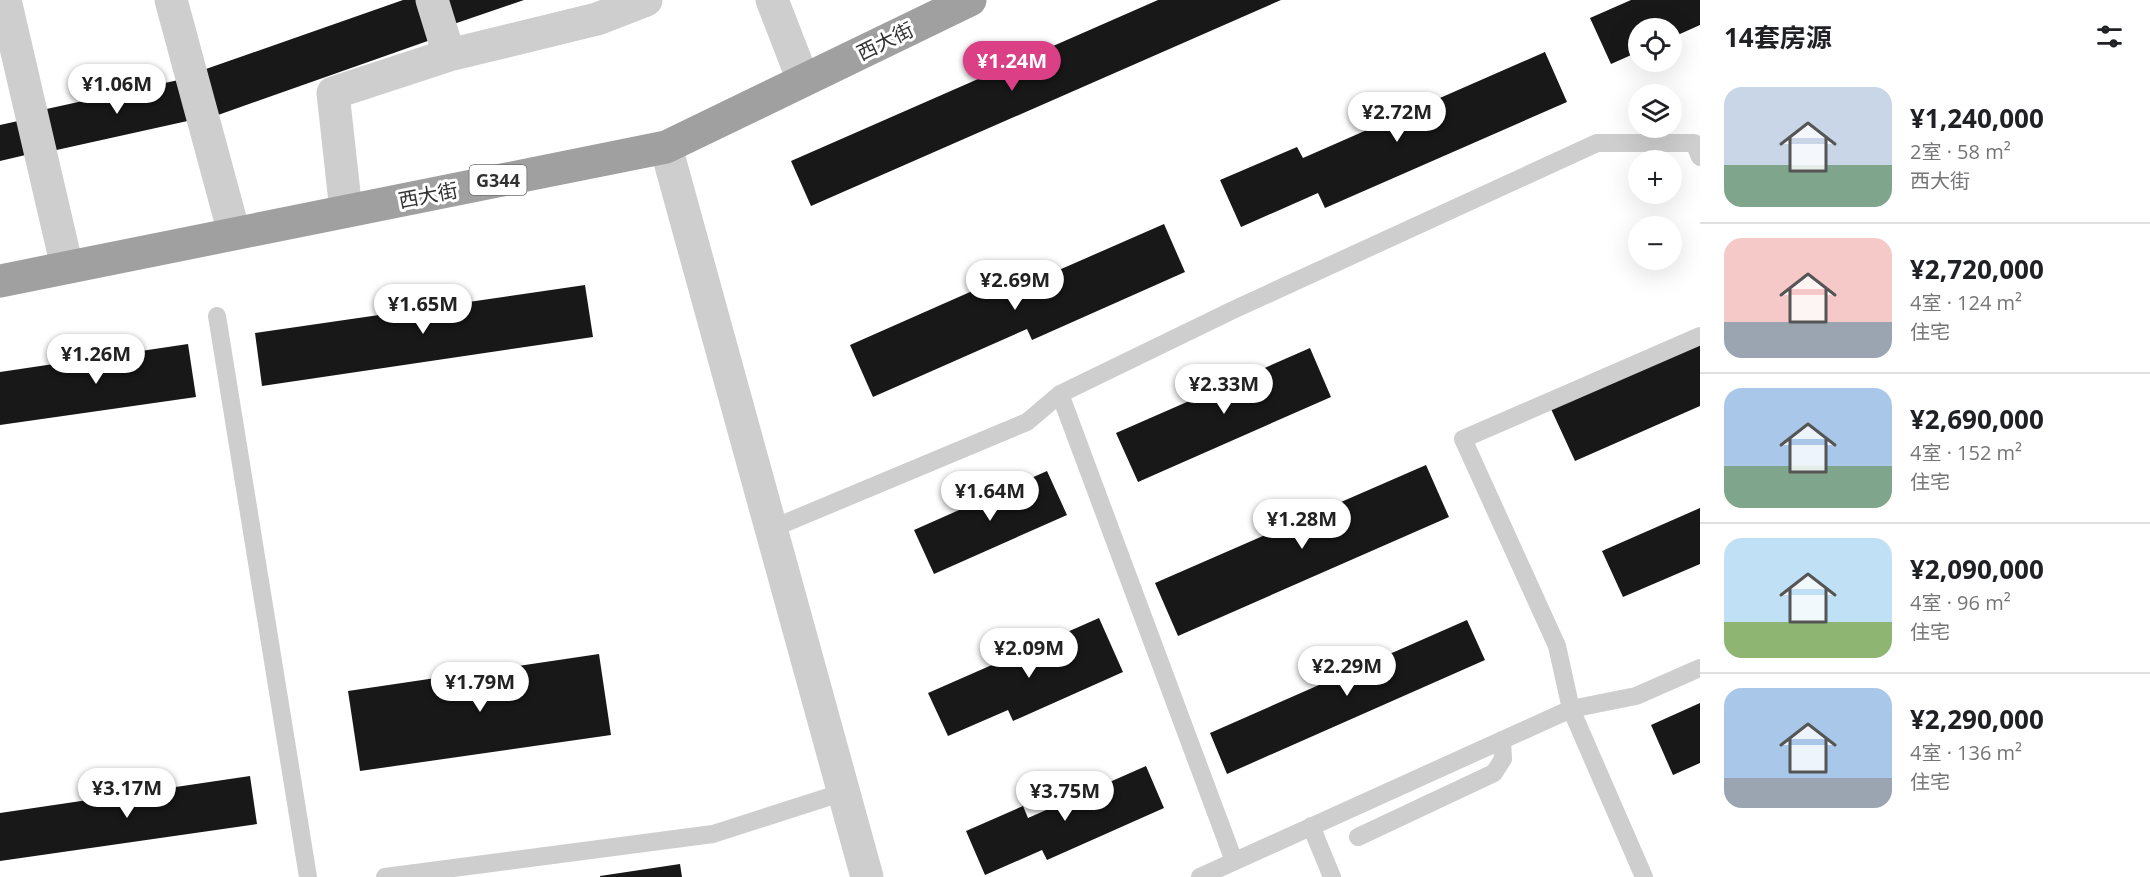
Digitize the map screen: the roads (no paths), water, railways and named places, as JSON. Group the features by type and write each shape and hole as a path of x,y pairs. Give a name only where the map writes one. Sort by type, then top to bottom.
{"highway":[{"name":"西大街","path":"0,281 666,147 970,0"}],"street":[{"path":"6,0 67,267"},
{"path":"171,0 234,233"},
{"path":"432,0 449,55"},
{"path":"346,211 333,93 449,55 597,19 646,0"},
{"path":"772,0 803,80"},
{"path":"666,147 867,877"}],"lane":[{"path":"771,529 1027,422 1060,394 1233,310 1597,143 1694,143 1700,157"},
{"path":"217,316 308,877"},
{"path":"1644,877 1570,709 1557,646 1463,439 1700,336"},
{"path":"1060,394 1234,861"},
{"path":"1200,877 1570,709 1636,696 1700,668"},
{"path":"1358,837 1494,773 1503,759 1502,740"},
{"path":"385,877 713,834 844,792"},
{"path":"1311,826 1332,877"}]}
